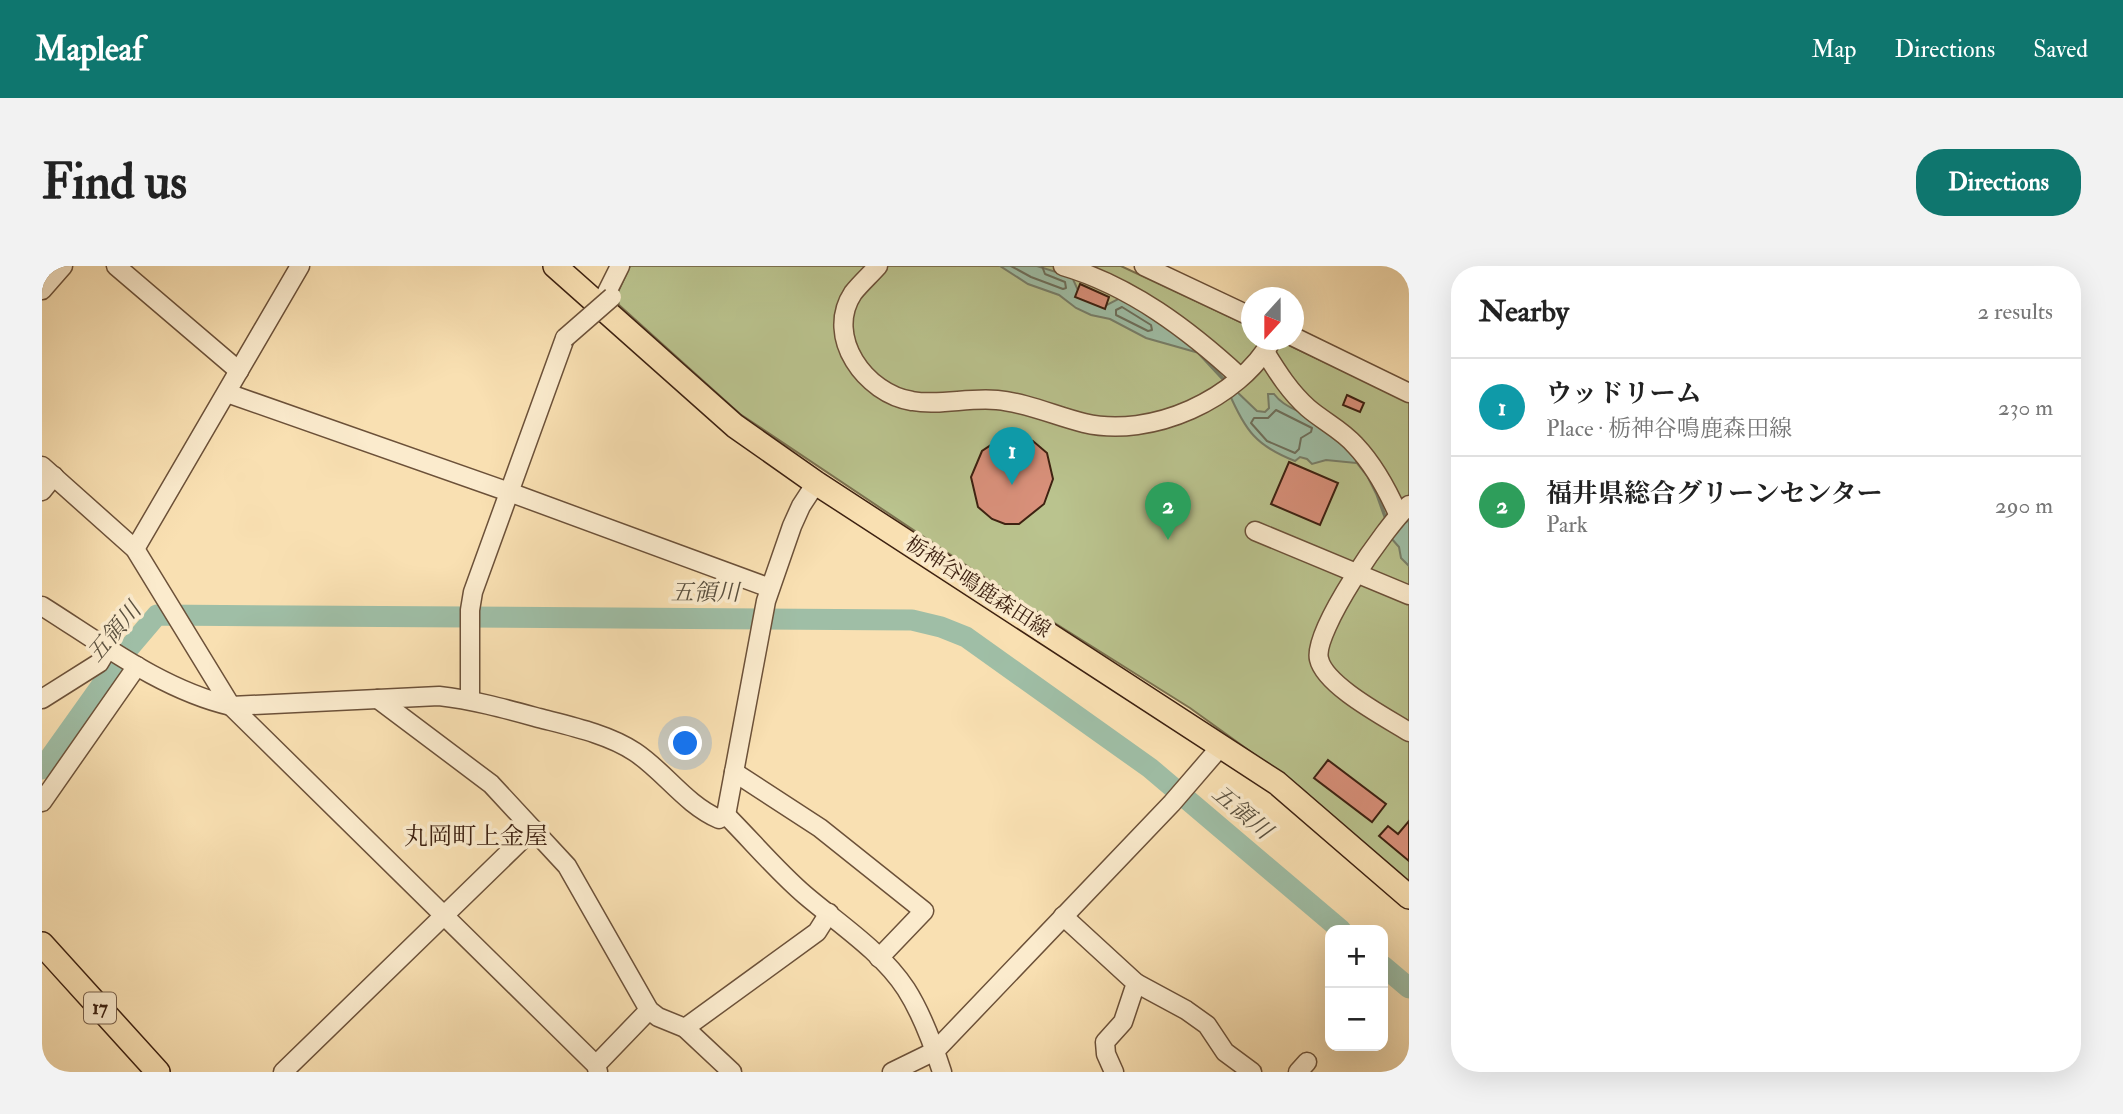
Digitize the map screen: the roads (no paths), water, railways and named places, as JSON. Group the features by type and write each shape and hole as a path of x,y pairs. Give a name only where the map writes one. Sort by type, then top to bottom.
{"main road":[{"name":"栃神谷鳴鹿森田線","path":"555,266 606,302 735,426 816,483 1277,783 1409,897"},
{"name":"17","path":"42,944 158,1072"}],"street":[{"path":"42,290 63,266"},
{"path":"116,266 239,372"},
{"path":"135,549 300,266"},
{"path":"470,700 470,610 473,592 565,338 606,302 620,266"},
{"path":"878,266 852,295 843,321 845,346 861,371 881,388 910,401 995,400 1030,406 1086,424 1126,426 1175,416 1223,393 1264,350"},
{"path":"1063,266 1119,288 1154,309 1196,339 1240,377"},
{"path":"1144,266 1241,312"},
{"path":"1304,342 1409,393"},
{"path":"1270,350 1284,383 1308,408 1353,442 1404,510 1357,573 1321,639 1319,659 1330,676 1350,694 1374,713 1409,732"},
{"path":"228,393 770,588"},
{"path":"42,491 48,471 135,549 231,706 446,915 597,1069 649,1010"},
{"path":"42,606 137,666 185,691 231,706 439,696 470,700 568,726 611,740 635,752 686,798 719,819 726,815 764,608 792,526 816,483"},
{"path":"1255,531 1409,595"},
{"path":"42,699 99,663 108,648"},
{"path":"42,802 137,666"},
{"path":"378,699 491,784 567,866 649,1010 658,1017 685,1028 732,1072"},
{"path":"892,1072 935,1051 1172,803 1222,745"},
{"path":"734,772 820,828 924,911 879,958"},
{"path":"726,815 805,895 879,958 905,987 942,1072"},
{"path":"283,1072 533,829"},
{"path":"685,1028 817,932 829,913"},
{"path":"1063,916 1136,983 1208,1025 1226,1052 1252,1072"},
{"path":"1114,1072 1106,1054 1105,1042 1123,1022 1136,983"}],"water":[{"path":"1000,266 1037,266 1072,277 1081,297 1105,306 1120,298 1161,322 1199,353 1146,338 1110,319 1091,315 1059,295 1028,284"},
{"path":"1234,389 1257,411 1265,412 1269,408 1268,394 1274,394 1285,404 1320,425 1358,460 1356,463 1326,460 1312,464 1307,459 1300,457 1295,461 1270,449 1253,435 1241,417 1229,393"},
{"path":"1409,520 1409,566 1401,558 1399,547 1391,538 1395,530"}],"waterway":[{"path":"1199,353 1226,382"},
{"path":"1357,462 1368,476 1387,522"},
{"name":"五領川","path":"42,769 123,655 157,615 912,620 966,637 1150,768 1335,925"},
{"name":"五領川","path":"1388,970 1409,988"}],"place":[{"name":"ウッドリーム","path":"1012,485"},
{"name":"福井県総合グリーンセンター","path":"1168,540"}],"district":[{"name":"丸岡町上金屋","path":"476,836"}]}
